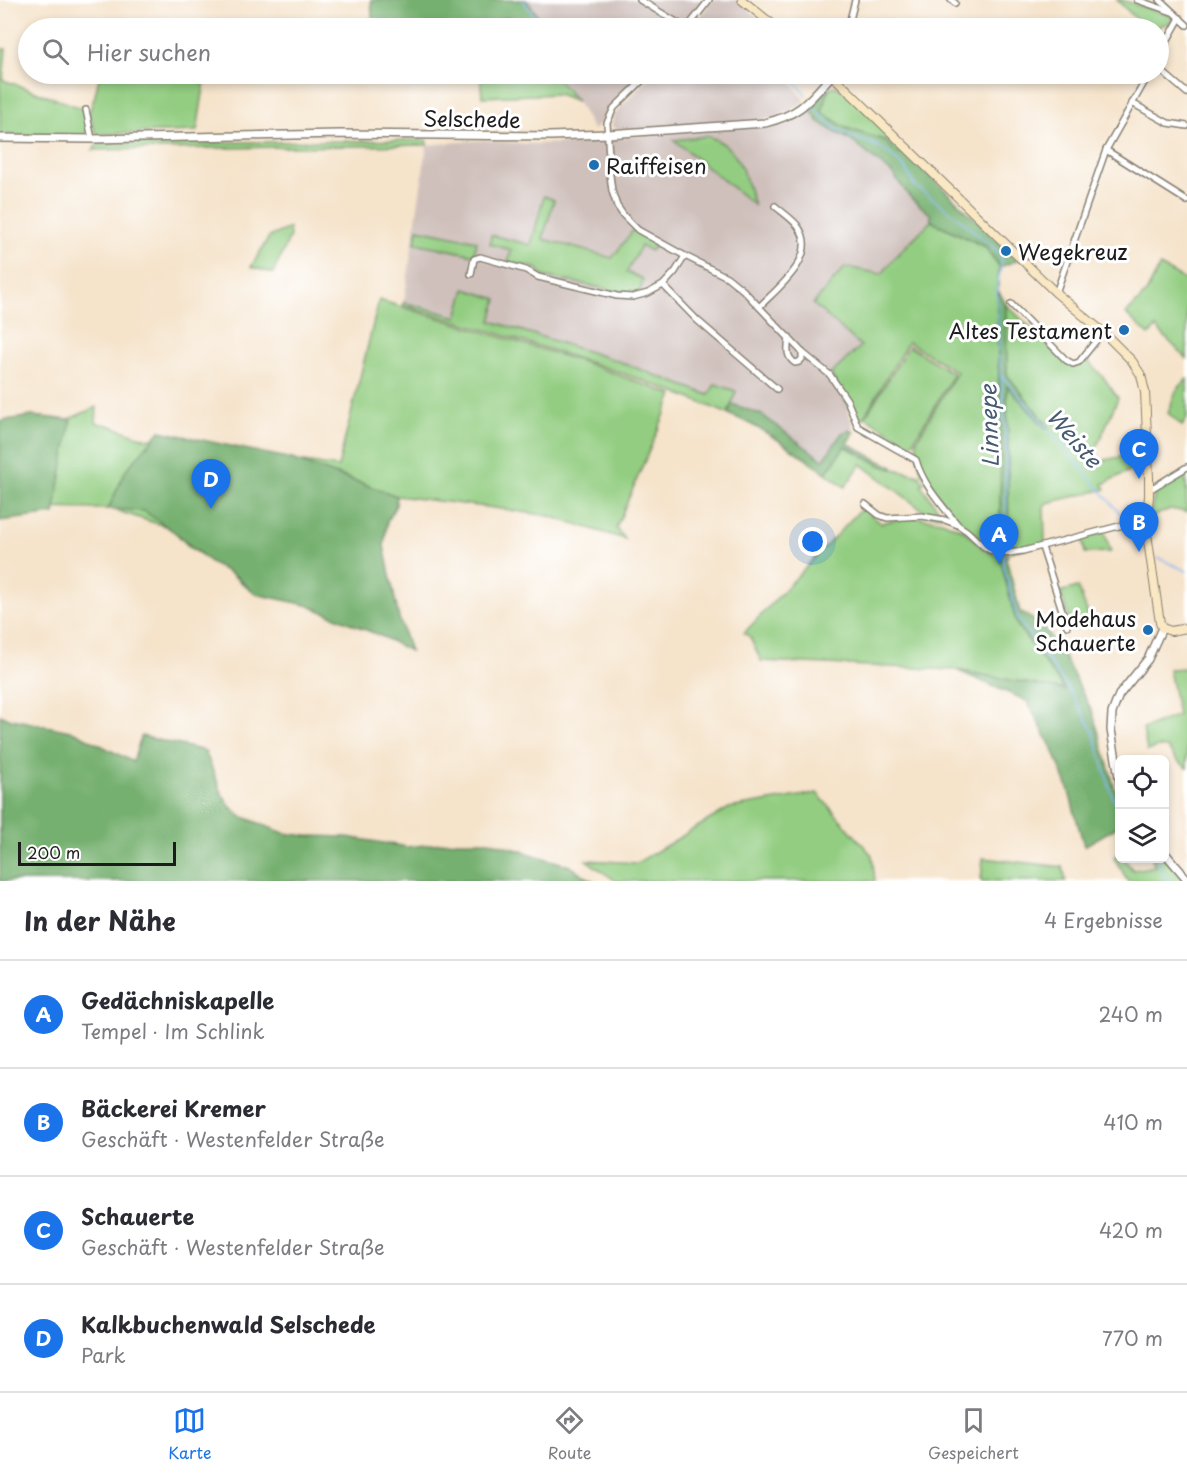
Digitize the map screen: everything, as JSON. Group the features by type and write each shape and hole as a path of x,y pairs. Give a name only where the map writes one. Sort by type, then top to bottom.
{"main road":[{"path":"742,0 764,18"},
{"path":"842,84 1056,293 1103,332 1132,361 1142,375 1145,392 1149,490 1146,519 1147,542 1160,623 1165,630 1187,628"}],"street":[{"path":"639,0 669,18"},
{"path":"694,18 709,0"},
{"path":"850,18 855,0"},
{"path":"1137,0 1172,12"},
{"path":"1160,0 1187,24"},
{"path":"1169,38 1180,18"},
{"path":"1169,77 1187,93"},
{"path":"639,84 614,108 607,123 612,191 617,206 624,216 638,230 726,277 743,290 802,352 830,375 847,400 858,427 916,460 919,472 958,525"},
{"name":"Selschede","path":"0,138 608,134 771,122 800,110 823,84"},
{"path":"1056,293 1106,150 1143,84"},
{"path":"1132,104 1168,123 1187,126"},
{"path":"86,110 92,139"},
{"path":"1106,150 1187,200"},
{"path":"760,306 798,267 804,246 803,236 796,225 775,206"},
{"path":"471,273 474,259 480,257 526,270 538,277 617,296 633,297 648,293 663,285 685,256"},
{"path":"663,285 696,320 777,389"},
{"path":"1011,304 1066,360 1074,364 1079,362 1103,332"},
{"path":"789,337 790,359 795,363 799,362 802,359 802,352"},
{"path":"1149,490 1187,467"},
{"path":"865,504 887,518 922,516 945,520 968,531 989,550 999,553 1042,547 1146,519"},
{"path":"1042,547 1067,626"},
{"path":"1115,756 1111,730 1112,713 1116,702 1123,689 1148,659 1165,630"},
{"path":"1169,858 1187,879"},
{"path":"1178,869 1187,866"}],"shaded area":[{"path":"526,0 704,0 690,18 570,18 569,15 562,18 540,18"},
{"path":"712,0 736,0 758,18 698,18"},
{"path":"564,84 639,84 593,130 577,101"},
{"path":"643,84 792,84 805,101 774,118 741,123 637,130 617,129 612,126 613,117"},
{"path":"810,109 818,121 851,141 893,174 909,196 931,215 931,221 895,257 882,274 845,267 814,303 861,346 831,374 845,400 853,426 851,430 842,433 824,460 762,415 732,404 736,391 709,396 615,360 491,321 497,299 457,317 404,302 427,145 484,140 527,144 583,143 763,125 783,122"}],"green space":[{"path":"371,0 526,0 540,18 509,17 372,18"},
{"path":"1117,0 1169,15 1176,20 1169,23 1169,18 1135,18"},
{"path":"6,49 3,80 84,109 88,131 83,136 0,135 0,50"},
{"path":"98,84 204,84 197,131 96,134 89,113"},
{"path":"481,84 562,84 577,101 558,94 482,97"},
{"path":"835,86 846,92 903,150 899,155 884,140 846,128 821,112 829,88"},
{"path":"829,88 822,112 846,128 884,140 899,154 903,150 1018,260 1000,267 985,246 931,221 931,215 909,196 893,174 849,139 818,121 810,109"},
{"path":"707,136 727,147 734,155 744,173 754,205 674,140"},
{"path":"427,140 427,145 93,150 97,144"},
{"path":"544,196 554,200 543,239 612,258 634,229 656,243 651,251 641,246 627,272 643,279 640,292 631,294 543,276 537,268 508,262 511,250 490,244 491,235 531,245"},
{"path":"931,221 985,247 999,267 997,308 1001,459 999,552 985,545 961,525 921,472 916,441 957,372 908,342 859,425 831,374 861,346 813,304 845,267 882,274 895,257"},
{"path":"289,228 290,237 273,273 251,267 269,237"},
{"path":"418,229 477,241 474,255 415,243"},
{"path":"1160,266 1187,281 1187,359 1156,328 1149,335 1126,314 1146,293"},
{"path":"465,289 497,299 491,321 615,360 709,395 715,384 736,391 728,414 608,368 402,305 404,302 457,317"},
{"path":"999,292 1006,304 1007,375 1049,427 1047,429 1007,386 1009,552 999,552 1001,459 997,307"},
{"path":"379,300 586,363 673,395 616,528 625,539 549,516 397,496 337,474 322,609 250,590 228,571 190,548 171,528 111,509 20,508 0,421 62,422 97,407 96,423 147,439 159,436 236,452 338,467"},
{"path":"1006,304 1067,364 1077,366 1086,359 1104,378 1118,398 1090,463 1145,452 1145,463 1103,484 1106,489 1047,503 1044,506 1045,544 1009,552 1007,385 1046,429 1049,427 1007,375"},
{"path":"909,346 954,374 911,445 865,417"},
{"path":"1187,379 1187,419 1182,426 1168,413 1176,391"},
{"path":"732,404 762,415 823,460 842,433 851,430 854,432 847,443 893,466 892,469 845,446 826,473 767,433 728,414"},
{"path":"32,416 71,420 54,514 0,521 0,421"},
{"path":"160,431 292,459 397,496 396,505 387,522 384,546 399,618 410,651 307,605 255,594 237,577 210,562 177,534 144,511 108,509 126,470"},
{"path":"845,446 882,466 919,475 924,482 921,485 943,516 929,515 861,464 845,487 826,473"},
{"path":"1186,470 1187,512 1170,509 1150,518 1155,490"},
{"path":"867,507 865,510 882,524 915,517 942,521 963,530 984,549 993,554 999,554 1017,625 1065,690 956,670 761,661 750,637 744,633 858,512"},
{"path":"1104,531 1111,552 1085,553 1082,538"},
{"path":"999,554 1008,555 1006,558 1020,612 1041,624 1063,655 1093,713 1115,789 1115,828 1084,846 1068,788 1054,752 1027,701 956,670 1065,690 1017,625"},
{"path":"1078,587 1091,622 1073,630 1060,592"},
{"path":"1187,668 1187,768 1167,748 1158,747 1147,751 1143,729 1178,715 1169,669"},
{"path":"0,715 75,732 133,762 141,736 205,751 223,796 231,807 241,816 284,833 347,837 408,847 457,841 489,841 570,866 593,881 0,881"},
{"path":"817,793 872,855 875,881 616,881 586,860 637,863 729,808"},
{"path":"983,858 1063,867 1066,881 981,881"},
{"path":"1169,862 1185,881 1128,881 1118,863 1127,863 1133,870 1155,866 1154,863"}],"waterway":[{"name":"Linnepe","path":"523,0 536,18"},
{"name":"Linnepe","path":"797,84 806,95"},
{"name":"Linnepe","path":"813,107 833,127 876,145 890,154 904,167 913,184 999,252 1001,258 997,284 999,349 1006,436 1006,538 1004,549"},
{"name":"Weiste","path":"1002,376 1125,519"},
{"name":"Linnepe","path":"1004,554 1003,564 1017,617 1072,694 1093,731 1115,801"},
{"name":"Weiste","path":"1158,558 1187,571"},
{"name":"Linnepe","path":"1158,863 1169,881"}],"place":[{"name":"Raiffeisen","path":"594,165"},
{"name":"Wegekreuz","path":"1006,251"},
{"name":"Altes Testament","path":"1124,330"},
{"name":"Schauerte","path":"1139,479"},
{"name":"Kalkbuchenwald Selschede","path":"211,509"},
{"name":"Bäckerei Kremer","path":"1139,552"},
{"name":"Gedächniskapelle","path":"999,564"},
{"name":"Modehaus Schauerte","path":"1148,630"}]}
